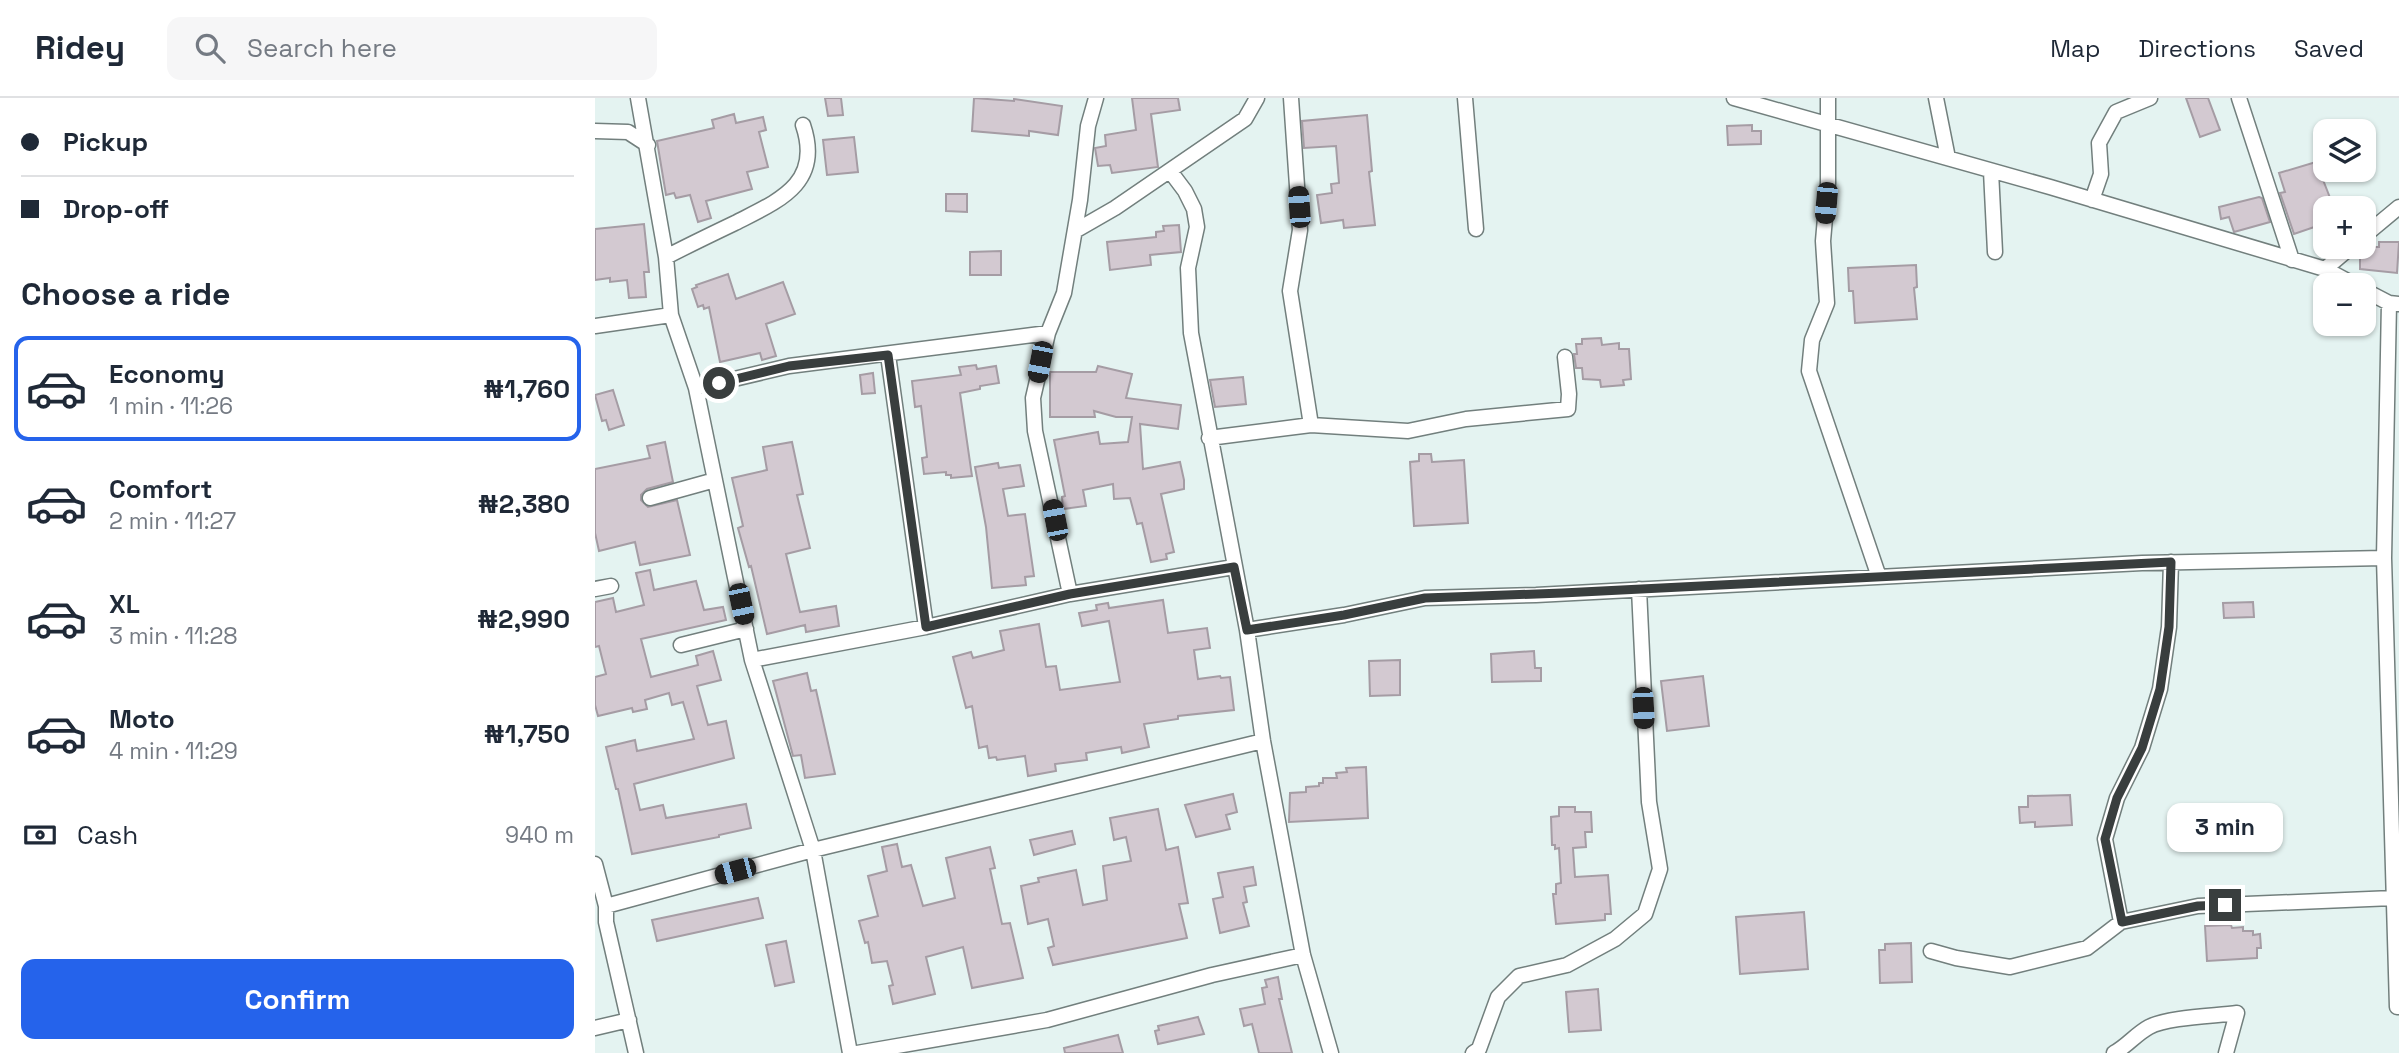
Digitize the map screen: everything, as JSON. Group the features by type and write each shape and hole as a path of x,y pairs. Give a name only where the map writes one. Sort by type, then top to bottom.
{"street":[{"path":"638,98 666,257 671,315 696,388 752,660 813,850 850,1053"},
{"path":"1070,594 1035,432 1033,398 1048,333 1064,293 1075,232 1088,127 1096,98"},
{"path":"1075,232 1245,119 1257,98"},
{"path":"1291,98 1300,230 1290,291 1311,425"},
{"path":"1465,98 1476,229"},
{"path":"1734,98 2092,200 2332,273"},
{"path":"1782,98 1786,113"},
{"path":"1828,98 1828,183 1823,241 1826,303 1812,340 1809,371 1879,577"},
{"path":"1936,98 1948,158"},
{"path":"2092,200 2101,174 2099,143 2114,105 2150,98"},
{"path":"2239,98 2292,260"},
{"path":"666,257 786,196 801,179 805,169 809,147 803,125"},
{"path":"595,131 628,132 648,145"},
{"path":"1170,171 1194,209 1197,227 1188,268 1191,333 1247,630 1263,741 1303,955 1331,1053"},
{"path":"1991,171 1995,252"},
{"path":"2376,226 2399,207"},
{"path":"2325,269 2337,259"},
{"path":"2376,295 2394,303 2384,558 2393,898 2399,1007"},
{"path":"595,326 671,315"},
{"path":"696,388 789,366 1048,333"},
{"path":"888,355 926,627"},
{"path":"1209,438 1311,425 1408,432 1466,419 1568,409 1565,358"},
{"path":"650,498 715,480"},
{"path":"1247,630 1344,615 1425,598 2171,562 2384,558"},
{"path":"2122,922 2105,839 2117,798 2142,748 2160,689 2169,627 2171,562"},
{"path":"752,660 926,627 1070,594 1234,567"},
{"path":"595,589 611,586"},
{"path":"1473,1053 1479,1049 1498,997 1520,976 1567,965 1615,939 1645,914 1660,869 1649,802 1639,589"},
{"path":"681,645 746,629"},
{"path":"606,906 813,850 1263,741"},
{"path":"595,864 606,906 600,923 636,1053"},
{"path":"1931,951 2010,967 2087,948 2122,922 2198,906 2393,898"},
{"path":"857,1053 1047,1020 1212,975 1303,955"},
{"path":"2114,1053 2150,1026 2237,1013 2227,1053"},
{"path":"595,1027 629,1020"}],"building":[{"path":"825,98 841,98 843,115 828,116"},
{"path":"974,98 1014,99 1062,106 1058,135 1029,131 1029,136 972,131"},
{"path":"1132,98 1178,98 1180,110 1151,114 1158,167 1112,173 1110,165 1098,166 1095,148 1106,146 1105,135 1136,130"},
{"path":"2186,98 2208,98 2220,130 2200,137"},
{"path":"734,114 736,123 763,117 766,130 759,132 768,167 747,172 752,189 706,201 711,218 698,222 690,195 676,198 674,193 666,195 657,141 714,128 712,120"},
{"path":"1367,115 1372,171 1369,172 1375,225 1344,228 1343,220 1321,223 1317,195 1332,193 1331,184 1339,183 1336,146 1304,148 1302,121"},
{"path":"1752,125 1752,131 1761,131 1761,144 1728,145 1727,126"},
{"path":"854,137 858,172 827,175 823,140"},
{"path":"2313,163 2313,182 2324,182 2329,196 2313,196 2313,227 2294,234 2280,193 2285,192 2279,173"},
{"path":"946,194 967,194 967,212 946,211"},
{"path":"2262,198 2270,222 2234,232 2229,217 2221,219 2219,207"},
{"path":"644,224 649,272 644,272 646,297 629,298 627,280 595,280 595,229"},
{"path":"1179,225 1181,252 1150,255 1151,265 1110,270 1107,242 1156,237 1156,232 1164,231 1163,226"},
{"path":"2379,242 2399,242 2397,273 2360,269 2360,259 2376,259 2376,247 2379,247"},
{"path":"1001,251 1001,275 970,275 970,252"},
{"path":"1916,265 1917,287 1914,288 1917,319 1855,323 1848,268"},
{"path":"728,274 736,299 783,282 795,314 766,324 776,356 762,360 760,353 720,362 709,307 698,307 692,289 697,287 696,285"},
{"path":"1601,338 1602,345 1619,343 1619,349 1629,349 1631,379 1623,380 1624,385 1601,387 1600,380 1583,379 1582,368 1576,368 1576,344 1582,344 1582,339"},
{"path":"976,365 977,369 996,366 999,383 960,393 972,476 951,478 946,472 924,474 922,458 927,457 921,406 915,407 912,381 961,375 959,367"},
{"path":"1098,366 1132,374 1126,398 1181,405 1178,429 1140,424 1143,469 1180,462 1184,480 1184,489 1161,494 1174,552 1166,554 1167,559 1151,562 1142,523 1137,524 1130,498 1114,499 1113,484 1083,490 1086,506 1063,509 1062,497 1065,496 1054,440 1098,432 1100,444 1128,442 1132,417 1116,417 1094,411 1095,417 1050,417 1050,372 1096,372"},
{"path":"873,373 875,393 862,394 860,375"},
{"path":"1243,377 1246,404 1215,407 1210,380"},
{"path":"613,390 624,425 609,430 606,420 602,421 595,395"},
{"path":"665,442 673,482 647,489 641,495 641,500 648,507 677,500 690,555 640,565 635,542 599,551 595,533 595,469 650,458 647,446"},
{"path":"792,442 803,494 797,495 810,548 786,554 800,612 836,606 839,626 806,632 805,625 767,634 751,566 749,567 738,528 743,526 732,478 767,470 763,447"},
{"path":"1419,454 1431,454 1432,462 1464,460 1468,523 1414,526 1410,462 1419,461"},
{"path":"998,463 999,468 1020,465 1024,486 1003,489 1008,516 1025,514 1034,576 1025,577 1026,585 992,588 986,527 975,467"},
{"path":"650,570 654,590 696,581 704,610 723,607 726,620 641,639 651,677 698,665 696,656 713,651 721,680 697,686 708,725 726,721 734,758 634,784 640,810 663,805 666,818 746,804 751,828 632,854 606,747 635,740 637,751 694,739 683,702 672,705 669,693 645,700 647,709 633,712 632,708 598,716 595,705 595,677 606,674 599,646 595,647 595,602 613,598 616,612 644,605 636,573"},
{"path":"1163,600 1168,633 1207,628 1210,648 1194,650 1198,679 1230,677 1234,710 1178,716 1178,719 1144,724 1149,747 1122,753 1121,747 1086,753 1087,760 1055,764 1056,771 1028,776 1025,756 997,760 996,757 989,758 987,746 979,748 972,706 966,708 953,657 971,652 973,658 1004,650 1000,631 1039,624 1046,667 1056,666 1060,690 1120,682 1109,621 1082,626 1079,613 1097,610 1096,605 1108,603 1109,608"},
{"path":"2253,602 2254,617 2224,618 2223,603"},
{"path":"1534,651 1535,668 1541,668 1541,681 1492,682 1491,654"},
{"path":"1400,660 1400,695 1370,696 1369,661"},
{"path":"807,673 811,691 816,690 835,774 805,778 801,755 793,756 773,681"},
{"path":"1703,676 1709,726 1667,731 1661,681"},
{"path":"1366,767 1368,818 1289,822 1290,793 1306,792 1306,787 1319,786 1319,783 1323,783 1323,778 1337,778 1336,773 1347,772 1346,768"},
{"path":"1233,794 1237,812 1226,815 1230,829 1196,837 1185,805"},
{"path":"2070,795 2072,825 2035,827 2035,822 2020,823 2019,807 2028,807 2028,796"},
{"path":"1559,807 1575,807 1575,812 1591,812 1592,832 1585,832 1586,847 1573,848 1575,877 1608,875 1611,914 1605,914 1605,920 1556,924 1553,894 1556,894 1556,884 1561,883 1559,848 1555,849 1555,845 1552,845 1551,817 1559,816"},
{"path":"1158,809 1166,850 1178,847 1188,903 1179,904 1187,938 1053,965 1048,948 1054,946 1048,919 1028,924 1021,886 1039,882 1038,878 1076,870 1083,905 1107,900 1103,866 1131,861 1126,837 1114,840 1110,818"},
{"path":"1072,831 1075,844 1034,855 1030,840"},
{"path":"897,844 902,867 911,865 923,906 955,898 946,858 990,847 995,868 990,869 1002,924 1010,923 1023,978 972,988 963,947 926,957 935,994 893,1004 889,986 893,985 887,961 872,963 868,942 865,943 859,921 878,916 868,876 887,871 882,847"},
{"path":"1253,867 1256,885 1244,887 1247,902 1243,903 1249,926 1220,933 1213,899 1223,897 1218,873"},
{"path":"758,898 763,918 657,941 652,920"},
{"path":"1804,912 1808,969 1740,974 1736,917"},
{"path":"2231,925 2232,928 2243,927 2243,931 2253,931 2253,935 2260,934 2261,948 2257,948 2257,958 2207,961 2205,926"},
{"path":"786,941 794,982 775,986 766,945"},
{"path":"1911,943 1912,982 1880,983 1879,950 1885,950 1885,944"},
{"path":"1278,977 1282,999 1279,999 1292,1053 1259,1053 1252,1024 1244,1026 1240,1009 1265,1004 1262,988 1267,987 1265,980"},
{"path":"1598,989 1601,1030 1569,1032 1566,992"},
{"path":"1198,1017 1204,1034 1158,1044 1155,1031 1159,1030 1158,1026"},
{"path":"1118,1035 1123,1053 1065,1053 1064,1048"}],"route":[{"path":"719,383 789,366 888,355 926,627 1070,594 1234,567 1247,630 1344,615 1425,598 2171,562 2169,627 2160,689 2142,748 2117,798 2105,839 2122,922 2198,906 2225,905"}]}
